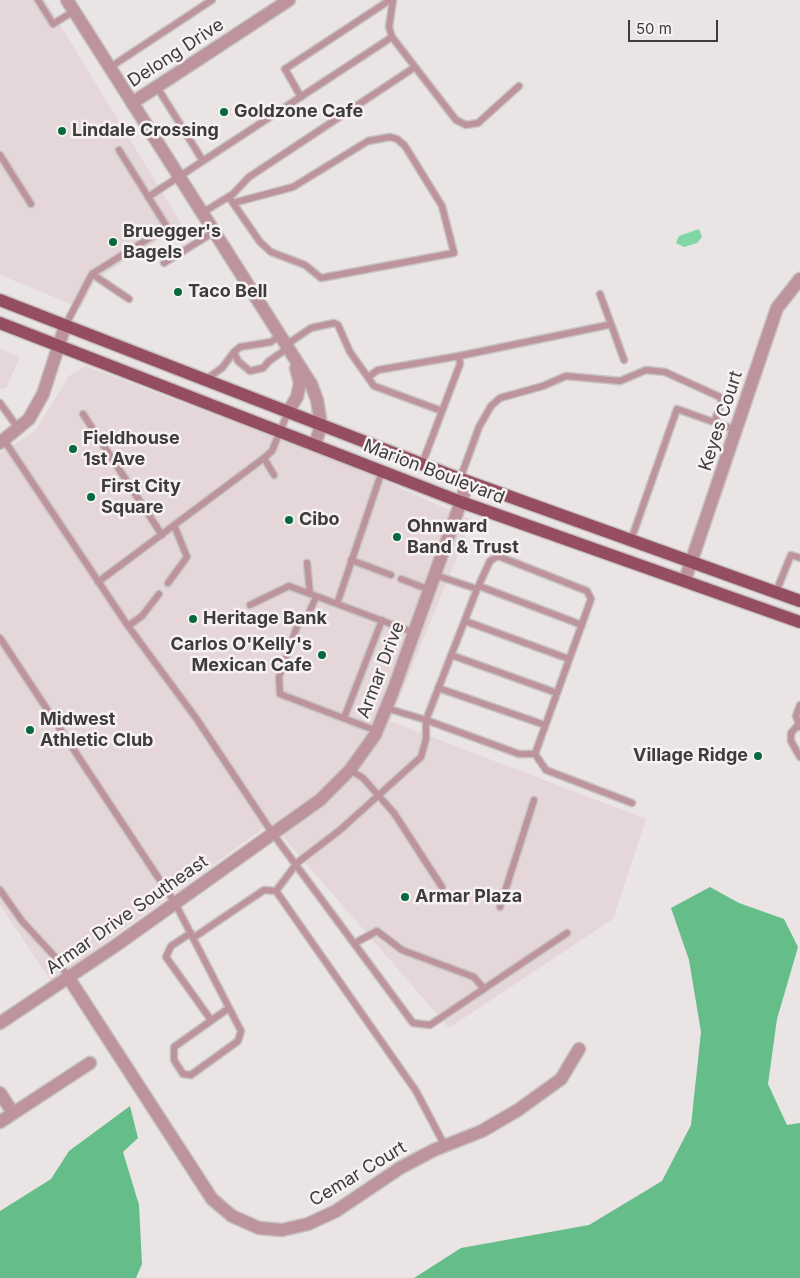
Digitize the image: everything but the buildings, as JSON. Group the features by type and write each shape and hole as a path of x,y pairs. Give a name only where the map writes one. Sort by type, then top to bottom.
{"main road":[{"name":"Marion Boulevard","path":"0,300 464,480 800,601"},
{"name":"Marion Boulevard","path":"0,323 462,502 800,622"}],"street":[{"name":"Delong Drive","path":"132,103 289,0"},
{"path":"70,5 311,384 317,400 321,425 315,445"},
{"name":"Keyes Court","path":"685,580 777,308 800,278"},
{"path":"2,441 29,419 43,394 65,326"},
{"path":"286,346 300,383 297,397 288,412"},
{"name":"Armar Drive","path":"273,834 320,800 350,770 377,731 415,633 462,502 464,480"},
{"name":"Armar Drive Southeast","path":"0,1023 273,834"},
{"name":"Cemar Court","path":"68,977 212,1199 232,1216 258,1228 282,1230 308,1224 336,1211 400,1168 445,1146 482,1131 518,1110 562,1079 579,1049"},
{"path":"0,1122 90,1063"},
{"path":"0,1093 13,1113"}],"lane":[{"path":"38,0 53,24 70,5"},
{"path":"109,68 212,0"},
{"path":"391,0 389,26 392,37 456,120 466,125 478,123 519,86"},
{"path":"301,97 285,69 391,0"},
{"path":"148,197 392,37"},
{"path":"202,213 229,197 249,177 415,67"},
{"path":"157,87 204,161"},
{"path":"229,197 233,203 260,242 271,252 304,264 321,278 454,253 442,206 405,146 397,139 390,137 368,141 292,187 233,203"},
{"path":"65,326 92,274 167,227 119,150"},
{"path":"0,155 31,204"},
{"path":"164,263 214,232"},
{"path":"92,274 129,299"},
{"path":"600,294 624,360"},
{"path":"234,352 238,360 250,371 263,368 286,346 311,328 334,323 338,325 350,352 374,386 442,411"},
{"path":"368,378 378,370 459,356 611,324"},
{"path":"205,380 222,368 240,347 271,342 286,346"},
{"path":"422,464 460,364 459,356"},
{"path":"464,480 479,427 492,406 500,398 543,386 566,376 620,381 646,370 665,372 720,397 722,402 714,422"},
{"path":"0,403 18,428"},
{"path":"631,540 677,408 736,430"},
{"path":"98,582 272,451 288,412"},
{"path":"82,414 162,534"},
{"path":"2,441 128,626 196,718 273,834 297,863 413,1023 430,1025 567,933"},
{"path":"264,458 274,475"},
{"path":"336,604 382,471"},
{"path":"168,583 187,557 174,525"},
{"path":"776,592 791,555 800,558"},
{"path":"276,891 297,863 379,795 421,757 426,739 426,720 438,688 478,587 490,561 498,556 587,591 591,599 534,754"},
{"path":"351,560 391,575"},
{"path":"307,562 313,596 308,615 298,624 279,676 280,694 377,731"},
{"path":"435,575 478,587 582,625"},
{"path":"401,579 430,590"},
{"path":"250,605 289,586 415,633"},
{"path":"128,626 142,616 159,594"},
{"path":"344,718 382,620"},
{"path":"465,621 569,659"},
{"path":"0,638 175,903 241,1031 238,1041 192,1075 183,1074 174,1060 174,1046 229,1008"},
{"path":"451,655 557,693"},
{"path":"438,688 545,725"},
{"path":"800,705 796,716 799,726 791,733 790,741 800,756"},
{"path":"386,708 426,720 518,754 534,754"},
{"path":"534,754 546,770 632,803"},
{"path":"350,770 363,778 394,813 442,888"},
{"path":"500,907 534,800"},
{"path":"0,890 22,921 56,958 68,977"},
{"path":"211,1020 166,956 171,946 192,936 264,890 276,891"},
{"path":"276,891 416,1091 445,1146"},
{"path":"355,943 377,931 402,950 474,976 484,989"}],"shaded area":[{"name":"Lindale Crossing","path":"0,0 45,0 182,225 95,280 81,308 0,275"},
{"path":"699,229 702,237 697,243 684,247 676,243 679,236"},
{"path":"0,349 20,357 6,388 0,389"},
{"path":"85,366 355,468 472,520 390,721 646,819 613,919 449,1028 271,823 51,981 0,905 0,454 35,431 69,376"},
{"path":"710,887 739,903 784,919 798,947 777,1019 768,1084 787,1125 800,1123 800,1278 414,1278 461,1248 589,1225 662,1181 691,1125 701,1032 689,960 671,908"},
{"path":"130,1106 138,1138 123,1152 139,1205 142,1264 136,1278 0,1278 0,1211 51,1179 69,1151"}],"place":[{"name":"Goldzone Cafe","path":"224,112"},
{"name":"Lindale Crossing","path":"62,131"},
{"name":"Bruegger's Bagels","path":"113,242"},
{"name":"Taco Bell","path":"178,292"},
{"name":"Fieldhouse 1st Ave","path":"73,449"},
{"name":"First City Square","path":"91,497"},
{"name":"Cibo","path":"289,520"},
{"name":"Ohnward Band & Trust","path":"397,537"},
{"name":"Heritage Bank","path":"193,619"},
{"name":"Carlos O'Kelly's Mexican Cafe","path":"322,655"},
{"name":"Midwest Athletic Club","path":"30,730"},
{"name":"Village Ridge","path":"758,756"},
{"name":"Armar Plaza","path":"405,897"}]}
